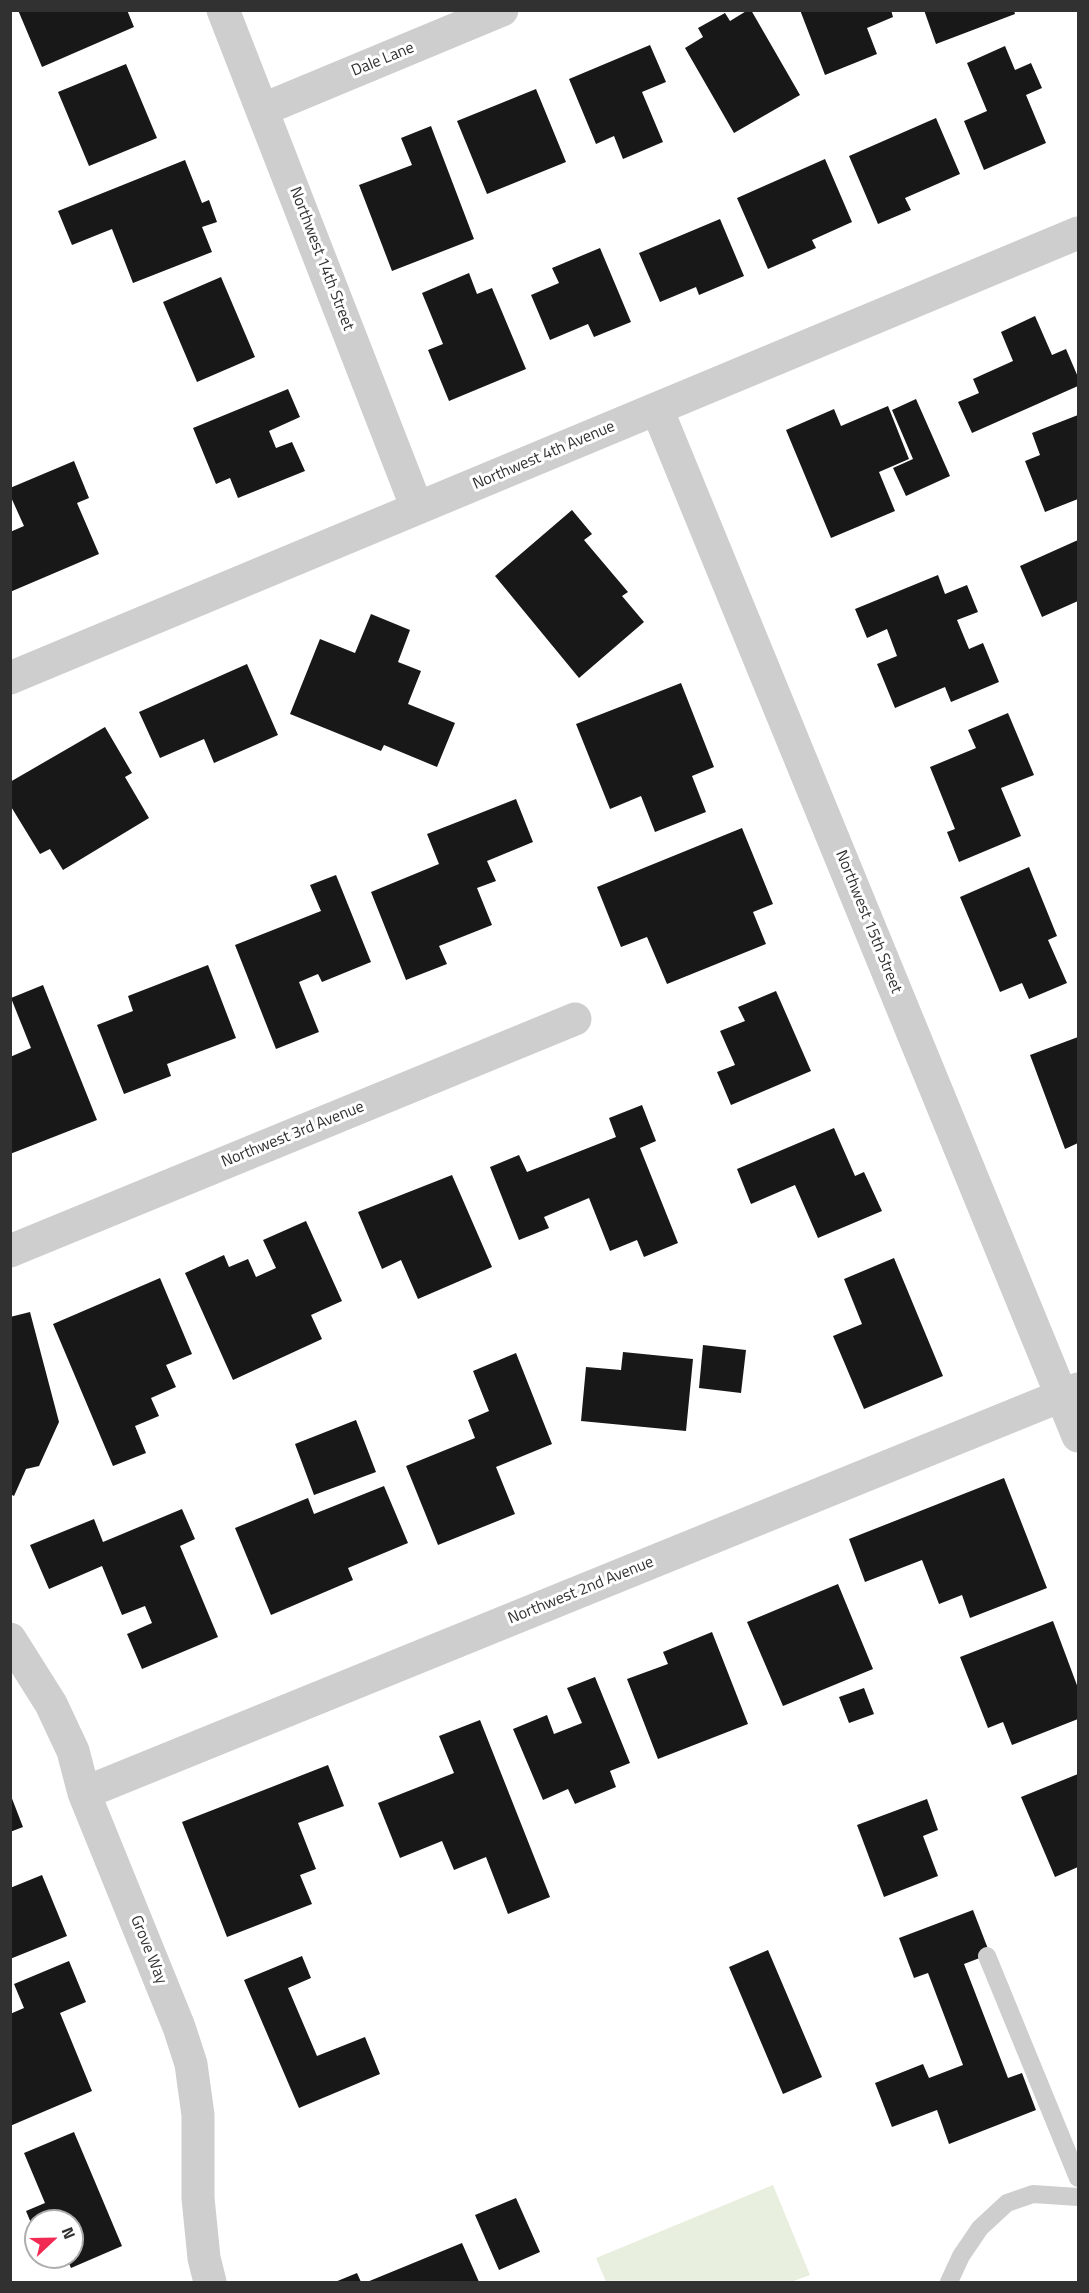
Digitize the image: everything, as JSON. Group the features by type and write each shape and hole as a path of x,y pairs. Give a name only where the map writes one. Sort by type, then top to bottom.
{"street":[{"name":"Northwest 14th Street","path":"224,10 417,508"},
{"name":"Dale Lane","path":"264,109 502,10"},
{"name":"Northwest 4th Avenue","path":"10,678 1078,233"},
{"name":"Northwest 15th Street","path":"657,409 1070,1392 1078,1436"},
{"name":"Northwest 3rd Avenue","path":"10,1251 575,1019"},
{"name":"Northwest 2nd Avenue","path":"84,1793 1070,1392"},
{"name":"Grove Way","path":"10,1639 51,1704 73,1751 84,1793 179,2027 190,2064 198,2115 198,2198 204,2258 210,2283"}],"lane":[{"path":"987,1956 1078,2178"},
{"path":"950,2283 961,2256 980,2228 1007,2203 1033,2194 1078,2197"}],"green space":[{"path":"773,2185 810,2275 791,2282 606,2282 596,2258"}],"building":[{"path":"18,10 127,10 134,27 42,67"},
{"path":"751,10 800,95 734,133 685,48 703,37 698,28 725,13 730,21"},
{"path":"800,10 891,10 893,17 867,28 877,54 825,75"},
{"path":"924,10 1014,10 1015,14 936,44"},
{"path":"650,45 666,82 642,92 663,142 623,159 614,136 596,144 569,79"},
{"path":"1005,46 1015,70 1031,63 1042,88 1026,95 1046,143 984,170 964,121 987,111 967,63"},
{"path":"126,64 157,138 89,166 58,92"},
{"path":"536,89 566,162 487,194 457,121"},
{"path":"936,118 960,174 905,198 911,210 878,224 849,156"},
{"path":"431,126 474,239 392,271 359,185 412,165 401,138"},
{"path":"825,159 852,222 812,240 816,248 768,269 737,198"},
{"path":"185,160 202,203 209,200 217,222 202,227 212,252 133,283 112,229 72,245 58,211"},
{"path":"720,219 744,276 699,295 696,287 660,302 639,253"},
{"path":"600,248 631,322 594,337 588,324 550,340 531,295 559,283 552,268"},
{"path":"469,273 477,294 492,288 526,369 449,401 428,350 443,344 422,293"},
{"path":"221,277 255,357 197,382 163,302"},
{"path":"1035,316 1052,355 1066,349 1078,377 1078,386 972,433 958,402 979,393 973,379 1013,361 1001,332"},
{"path":"288,389 300,417 269,431 276,448 292,442 305,471 238,498 230,478 216,484 193,428"},
{"path":"916,399 950,476 906,496 893,468 913,459 892,410"},
{"path":"888,406 909,459 879,472 895,511 831,538 786,430 834,409 841,426"},
{"path":"1078,415 1078,499 1045,512 1025,461 1040,455 1032,433"},
{"path":"74,461 89,498 77,503 99,554 10,592 10,532 24,526 10,495 10,488"},
{"path":"572,510 592,534 584,540 628,592 622,596 644,622 579,678 495,576"},
{"path":"1078,540 1078,601 1042,617 1020,566"},
{"path":"938,575 945,594 967,585 978,612 957,620 969,649 983,643 999,682 951,702 945,687 895,708 877,664 897,656 887,629 867,638 855,609"},
{"path":"371,614 410,630 398,662 421,671 408,704 455,723 437,767 384,745 381,751 290,714 320,639 355,653"},
{"path":"247,664 278,735 214,763 204,739 160,758 139,712"},
{"path":"681,683 714,767 692,776 706,812 655,832 641,796 610,809 576,724"},
{"path":"1008,713 1034,775 1001,788 1021,836 959,862 947,832 955,829 930,767 976,748 968,730"},
{"path":"105,727 132,773 125,777 149,818 63,870 50,849 40,854 10,805 10,782"},
{"path":"516,799 533,842 487,861 496,881 477,888 492,925 439,946 447,964 406,980 371,892 439,864 427,834"},
{"path":"742,828 773,904 753,912 766,944 667,984 647,937 621,947 597,887"},
{"path":"1029,867 1057,936 1048,940 1067,983 1029,999 1022,983 1000,992 960,897"},
{"path":"336,875 371,962 322,982 318,974 299,982 319,1032 276,1049 235,945 321,911 310,885"},
{"path":"208,965 236,1038 167,1064 171,1076 124,1094 97,1025 133,1011 128,996"},
{"path":"43,985 97,1120 10,1154 10,1057 31,1048 11,998"},
{"path":"776,991 811,1071 731,1105 717,1072 735,1065 720,1031 745,1021 738,1007"},
{"path":"1078,1037 1078,1143 1065,1149 1030,1055"},
{"path":"642,1105 656,1141 640,1148 678,1243 644,1257 637,1240 610,1251 589,1198 544,1217 549,1228 519,1240 490,1167 519,1155 527,1172 616,1137 609,1118"},
{"path":"834,1128 855,1176 864,1172 882,1211 818,1238 795,1185 751,1204 737,1169"},
{"path":"452,1175 492,1267 418,1299 401,1260 382,1269 358,1212"},
{"path":"306,1221 342,1301 311,1315 322,1339 233,1380 185,1273 224,1255 229,1267 248,1259 256,1277 276,1268 263,1240"},
{"path":"894,1258 943,1376 864,1409 833,1336 862,1324 844,1279"},
{"path":"160,1278 192,1354 166,1365 176,1387 151,1398 159,1416 135,1426 146,1453 113,1466 53,1324"},
{"path":"30,1312 59,1422 39,1466 26,1469 14,1496 10,1494 10,1317"},
{"path":"703,1345 746,1350 741,1393 699,1388"},
{"path":"623,1352 693,1359 686,1431 581,1421 586,1367 621,1370"},
{"path":"516,1353 552,1444 496,1467 515,1514 438,1545 406,1466 475,1438 468,1420 489,1411 473,1371"},
{"path":"356,1420 376,1472 314,1495 295,1444"},
{"path":"1004,1478 1047,1588 970,1618 962,1595 939,1604 922,1560 865,1582 849,1539"},
{"path":"384,1486 408,1543 348,1568 353,1580 271,1615 235,1528 308,1498 314,1514"},
{"path":"182,1509 195,1539 180,1546 218,1637 142,1669 127,1634 152,1623 145,1606 122,1615 102,1566 49,1589 30,1545 94,1519 103,1542"},
{"path":"838,1584 873,1669 783,1706 747,1622"},
{"path":"1053,1621 1078,1688 1078,1719 1012,1745 1003,1722 988,1728 960,1657"},
{"path":"712,1632 748,1724 658,1759 627,1679 668,1664 663,1652"},
{"path":"595,1677 630,1763 610,1771 616,1787 575,1804 568,1789 543,1800 513,1729 547,1715 554,1734 582,1723 567,1688"},
{"path":"864,1688 874,1714 849,1723 839,1697"},
{"path":"480,1720 550,1897 508,1914 486,1857 454,1870 442,1841 400,1858 378,1803 454,1773 439,1736"},
{"path":"328,1765 344,1806 298,1823 316,1869 300,1875 312,1904 227,1937 182,1822"},
{"path":"1078,1774 1078,1867 1055,1877 1021,1797"},
{"path":"10,1797 23,1827 10,1832"},
{"path":"927,1799 938,1830 923,1836 938,1876 884,1897 857,1825"},
{"path":"42,1875 67,1936 10,1959 10,1888"},
{"path":"973,1910 990,1954 964,1964 1008,2078 1022,2073 1036,2110 949,2144 937,2110 892,2127 875,2083 923,2064 929,2078 963,2065 928,1973 914,1978 899,1938"},
{"path":"768,1950 822,2077 783,2094 729,1967"},
{"path":"302,1956 311,1978 288,1988 317,2056 365,2037 380,2074 299,2108 244,1980"},
{"path":"69,1961 86,2002 60,2013 92,2091 10,2126 10,2014 24,2008 14,1984"},
{"path":"74,2132 122,2246 84,2262 84,2209 31,2209 45,2203 24,2153"},
{"path":"516,2198 540,2252 499,2270 475,2215"},
{"path":"462,2243 479,2282 367,2282"},
{"path":"357,2273 361,2282 335,2282"}]}
